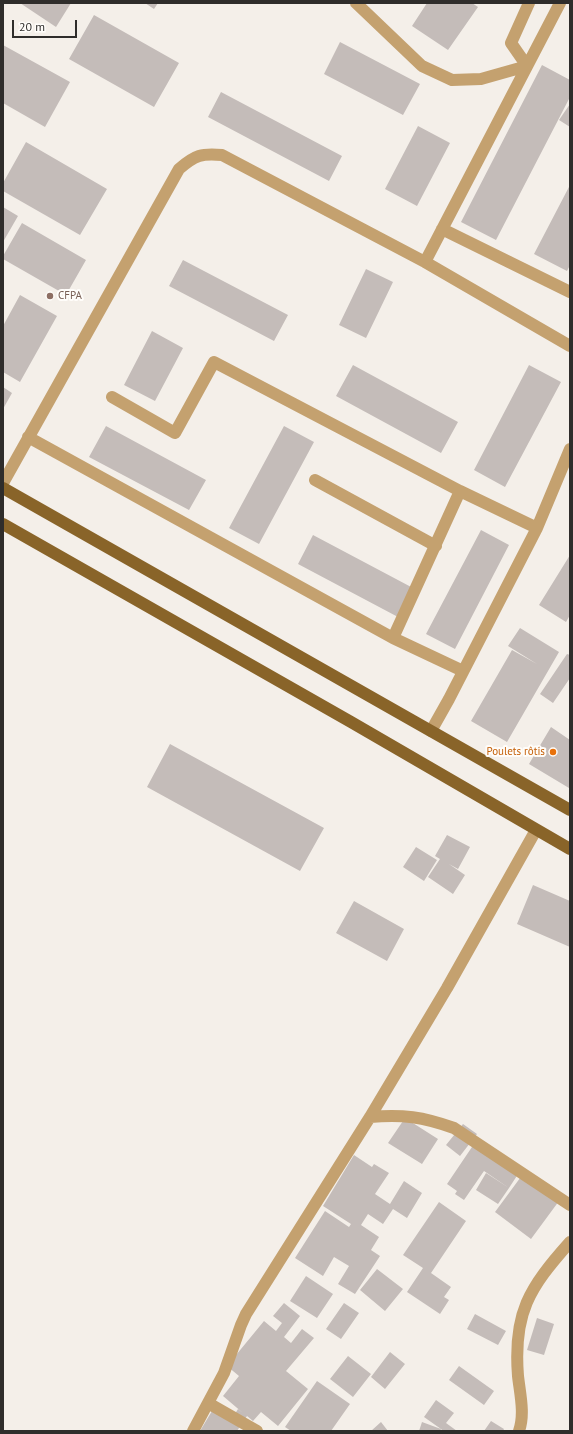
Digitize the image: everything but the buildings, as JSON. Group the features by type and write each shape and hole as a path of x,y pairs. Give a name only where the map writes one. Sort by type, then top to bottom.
{"main road":[{"path":"3,488 570,810"},
{"path":"3,524 351,722 570,849"}],"street":[{"path":"356,3 422,66 452,80 481,80 527,66"},
{"path":"527,66 511,44 529,3"},
{"path":"425,262 560,3"},
{"path":"3,483 179,169 190,160 206,153 222,155 425,262 570,346"},
{"path":"442,228 570,292"},
{"path":"112,397 175,433 214,362 460,491 537,528"},
{"path":"28,437 393,638 463,671"},
{"path":"431,731 537,528 570,449"},
{"path":"315,480 436,546"},
{"path":"393,638 460,491"},
{"path":"193,1431 224,1373 246,1314 370,1117 447,988 536,830"},
{"path":"370,1117 391,1115 412,1116 434,1121 454,1128 570,1205"},
{"path":"519,1431 522,1419 522,1409 516,1355 517,1336 521,1317 528,1298 537,1281 570,1242"},
{"path":"208,1403 257,1431"}],"place":[{"name":"CFPA","path":"50,296"},
{"name":"Poulets rôtis","path":"553,752"}]}
